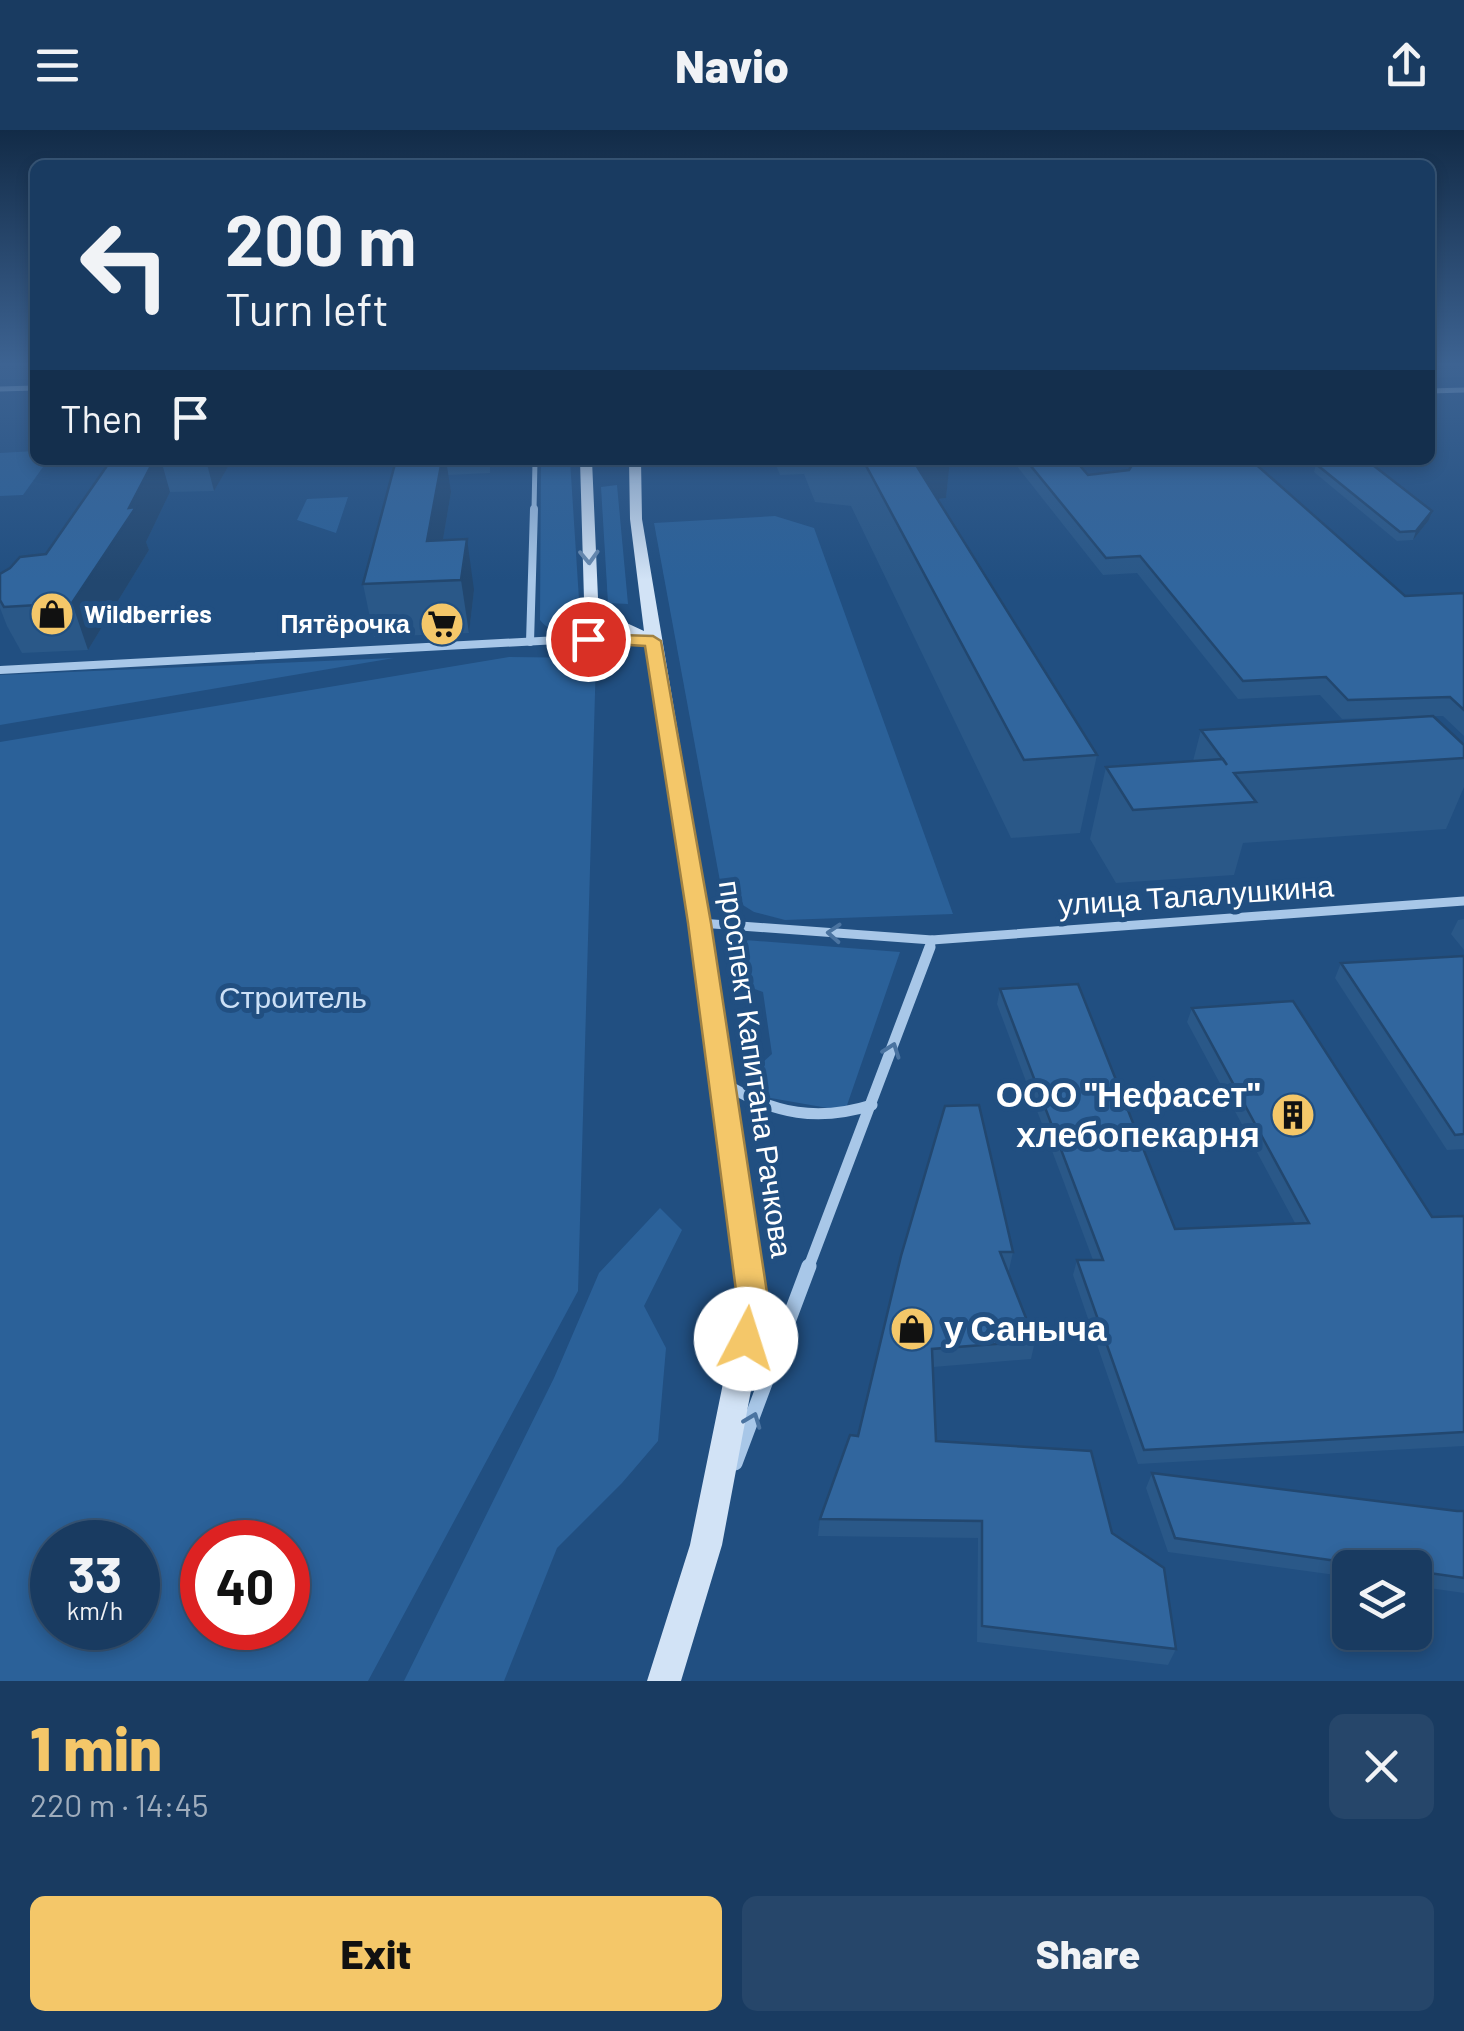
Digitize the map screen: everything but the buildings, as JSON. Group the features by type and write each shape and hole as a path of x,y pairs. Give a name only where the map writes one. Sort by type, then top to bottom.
{"street":[{"path":"530,642 535,465"},
{"path":"563,640 584,624 591,599 586,465"},
{"name":"проспект Капитана Рачкова","path":"635,465 636,519 653,641 700,923 753,1306 713,1509 664,1681"},
{"path":"591,599 613,622 653,641"},
{"path":"0,670 613,637 653,641"},
{"name":"улица Талалушкина","path":"700,923 932,940 1464,901"},
{"path":"713,1509 746,1438 932,940"},
{"path":"722,1081 762,1106 786,1115 820,1118 848,1114 872,1104"}],"green space":[{"path":"30,451 30,465 44,465 23,495 0,496 0,453"},
{"path":"541,465 570,465 580,615 576,625 561,629 552,629 540,620"},
{"path":"617,485 628,604 608,603 601,487"},
{"path":"348,497 336,533 297,520 307,499"},
{"path":"775,516 814,528 953,914 785,920 754,912 722,892 654,523"},
{"name":"Строитель","path":"509,657 596,658 578,1291 368,1681 0,1681 0,742"},
{"path":"394,658 0,725 0,675"},
{"path":"732,939 900,952 845,1111 759,1096 752,1072 772,1054 763,992 738,983"},
{"path":"660,1208 682,1230 644,1306 666,1348 658,1441 557,1548 504,1681 404,1681 554,1378 599,1273"}],"place":[{"name":"Wildberries","path":"52,614"},
{"name":"Пятёрочка","path":"442,624"},
{"name":"ООО \"Нефасет\" хлебопекарня","path":"1293,1115"},
{"name":"у Саныча","path":"912,1329"}],"route":[{"path":"588,639 653,641 700,923 753,1306 746,1339"}]}
